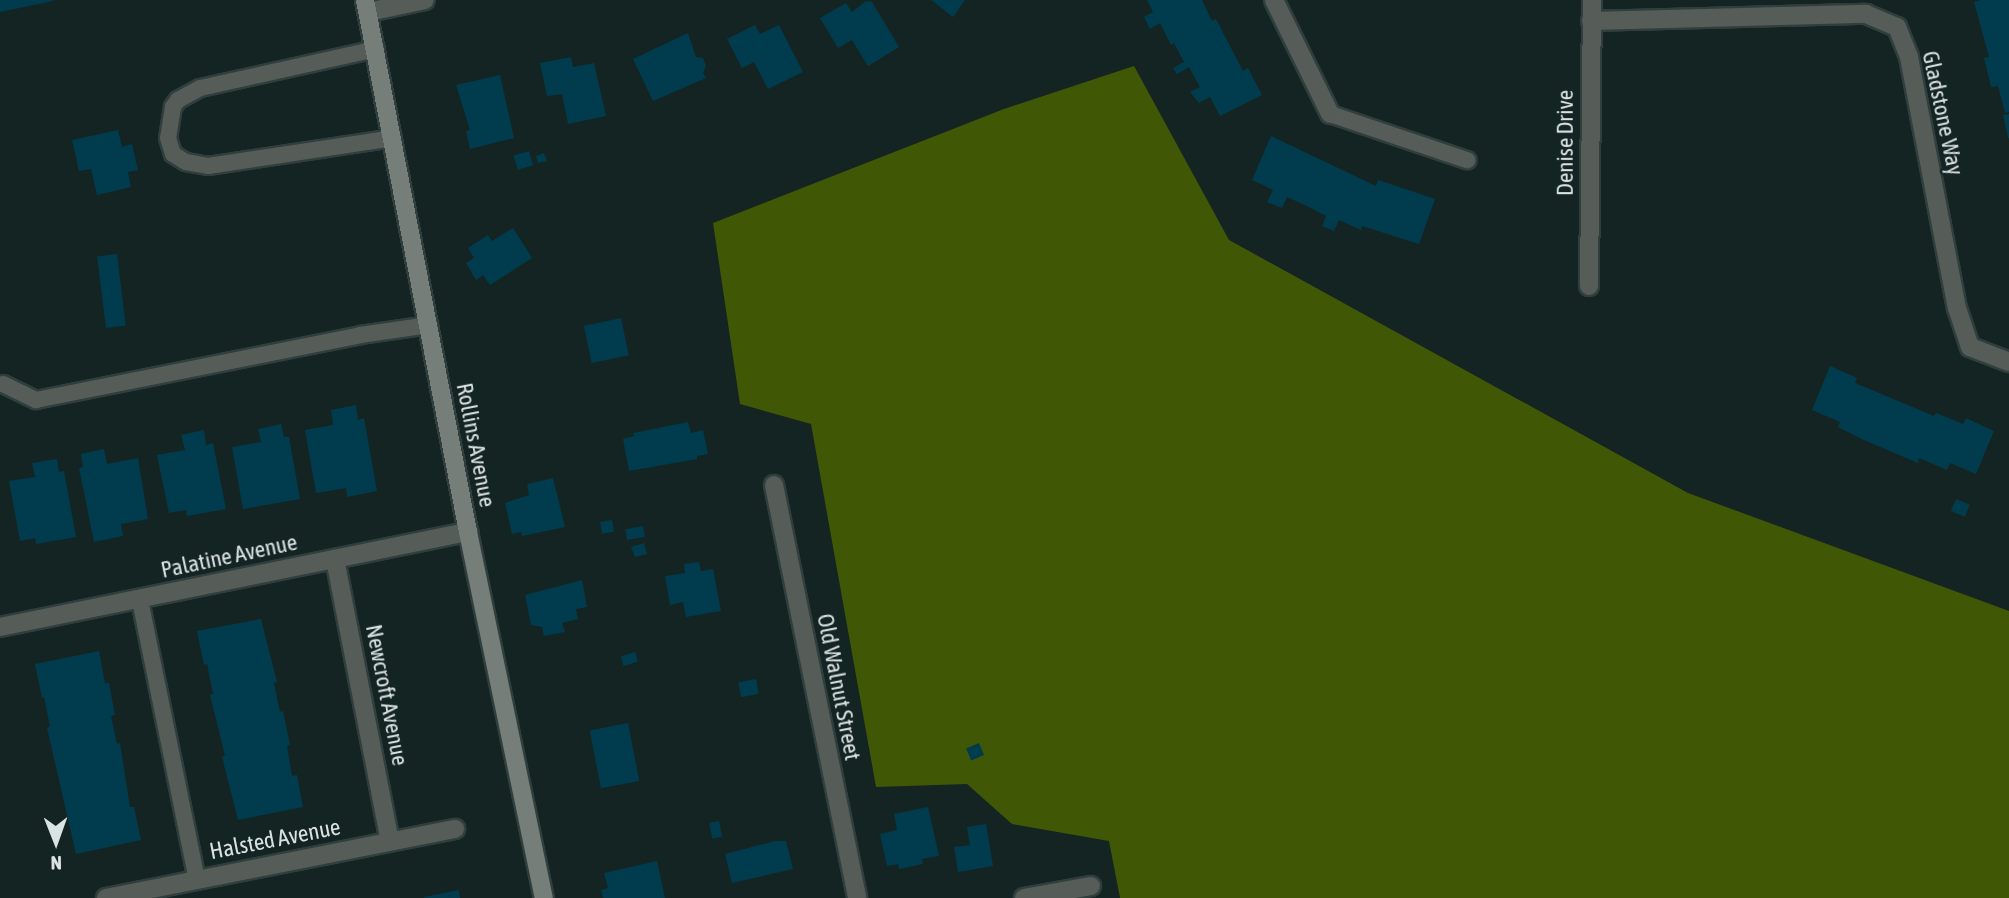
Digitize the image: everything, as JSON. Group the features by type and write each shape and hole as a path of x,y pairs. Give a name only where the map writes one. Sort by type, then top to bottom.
{"street":[{"path":"367,6 425,0"},
{"path":"1274,0 1330,114"},
{"name":"Denise Drive","path":"1589,286 1592,0"},
{"name":"Rollins Avenue","path":"367,6 468,533 544,898"},
{"name":"Gladstone Way","path":"1591,21 1866,14 1898,27 1909,57 1961,321 1970,347 2009,362"},
{"name":"Old Walnut Street","path":"774,485 857,898"},
{"name":"Palatine Avenue","path":"0,627 468,533"},
{"name":"Newcroft Avenue","path":"335,559 390,841"},
{"name":"Halsted Avenue","path":"106,898 455,829"},
{"path":"1024,898 1091,886"}],"lane":[{"path":"376,49 200,88 178,100 173,107 168,138 173,154 186,162 208,166 393,138"},
{"path":"1330,114 1467,160"},
{"path":"3,384 36,400 360,335 429,325"},
{"path":"140,600 197,880"}],"green space":[{"path":"1134,66 1229,240 1688,493 2009,611 2009,898 1120,898 1109,841 1012,824 967,784 876,787 811,424 740,404 713,223 1004,109"}],"building":[{"path":"0,0 53,0 53,1 0,12"},
{"path":"931,0 965,0 953,17"},
{"path":"1147,0 1202,0 1212,21 1216,19 1243,71 1248,68 1262,95 1220,116 1210,97 1199,103 1190,92 1200,87 1189,67 1177,74 1173,68 1184,62 1174,43 1171,45 1160,23 1150,29 1144,17 1153,12"},
{"path":"2009,0 2009,112 2005,113 1998,86 1991,87 1984,58 1989,57 1974,2"},
{"path":"866,1 872,2 899,47 868,66 852,40 838,48 820,18 846,3 852,12"},
{"path":"755,25 760,34 779,25 803,72 768,89 754,62 742,68 727,39"},
{"path":"688,33 696,57 703,58 706,66 703,73 706,78 653,101 633,59"},
{"path":"571,57 573,67 594,63 606,116 568,124 562,94 547,96 540,63"},
{"path":"500,75 514,138 470,149 466,131 470,130 456,85"},
{"path":"2009,114 2009,138 2008,138 2003,115"},
{"path":"118,130 122,147 132,144 138,170 128,172 131,187 97,195 91,169 79,171 72,140"},
{"path":"1271,136 1376,186 1378,180 1435,199 1419,244 1362,226 1361,230 1339,220 1334,231 1322,226 1326,216 1287,197 1282,208 1267,202 1273,190 1252,180"},
{"path":"529,151 533,165 518,170 514,155"},
{"path":"544,153 547,161 538,163 536,156"},
{"path":"513,228 532,258 490,285 483,275 476,280 466,263 474,258 468,248 488,235 492,241"},
{"path":"117,254 126,325 106,328 97,256"},
{"path":"621,318 629,355 592,363 584,326"},
{"path":"1830,366 1857,378 1855,383 1934,416 1936,413 1963,424 1966,418 1994,431 1976,474 1950,463 1947,470 1919,458 1918,463 1838,427 1840,422 1812,410"},
{"path":"356,405 358,420 364,418 377,491 347,497 346,488 316,493 305,430 333,425 331,410"},
{"path":"688,422 691,433 703,430 708,454 697,456 697,459 629,471 623,439 634,436 633,433"},
{"path":"281,424 284,437 289,437 300,499 243,509 232,447 261,442 258,429"},
{"path":"204,430 206,445 213,443 226,509 187,516 186,510 169,513 157,455 185,450 181,435"},
{"path":"104,449 107,464 138,458 148,519 121,524 123,536 94,542 79,468 83,467 81,454"},
{"path":"57,459 59,472 64,471 76,537 36,544 35,538 20,541 9,481 35,477 32,463"},
{"path":"553,478 565,527 522,536 521,532 512,534 505,503 529,495 527,484"},
{"path":"1956,499 1970,505 1965,517 1951,511"},
{"path":"612,520 614,532 602,534 600,522"},
{"path":"643,526 645,537 627,540 625,529"},
{"path":"644,543 647,554 635,557 631,547"},
{"path":"699,562 701,571 713,569 721,611 686,617 683,602 670,605 665,576 685,573 684,564"},
{"path":"582,580 587,607 576,609 578,619 562,623 565,632 544,636 542,627 531,625 525,595"},
{"path":"261,619 277,682 274,683 280,712 283,711 290,745 287,746 292,776 297,775 303,807 238,820 222,757 225,756 210,695 213,694 207,664 204,665 197,631"},
{"path":"99,651 105,683 109,683 115,715 111,716 117,744 120,743 130,807 134,807 141,840 76,854 35,664"},
{"path":"635,652 638,662 624,666 621,656"},
{"path":"756,679 759,694 741,697 738,682"},
{"path":"628,723 639,781 601,788 590,730"},
{"path":"979,743 984,755 971,760 966,748"},
{"path":"928,807 939,856 922,859 923,864 899,869 898,864 887,866 880,834 897,830 894,814"},
{"path":"719,821 722,837 712,839 709,823"},
{"path":"986,824 993,866 958,872 954,847 970,845 967,827"},
{"path":"775,841 786,841 793,869 732,883 725,854"},
{"path":"657,861 665,898 603,898 601,890 608,888 604,873"},
{"path":"459,890 460,898 424,898 424,897"}]}
